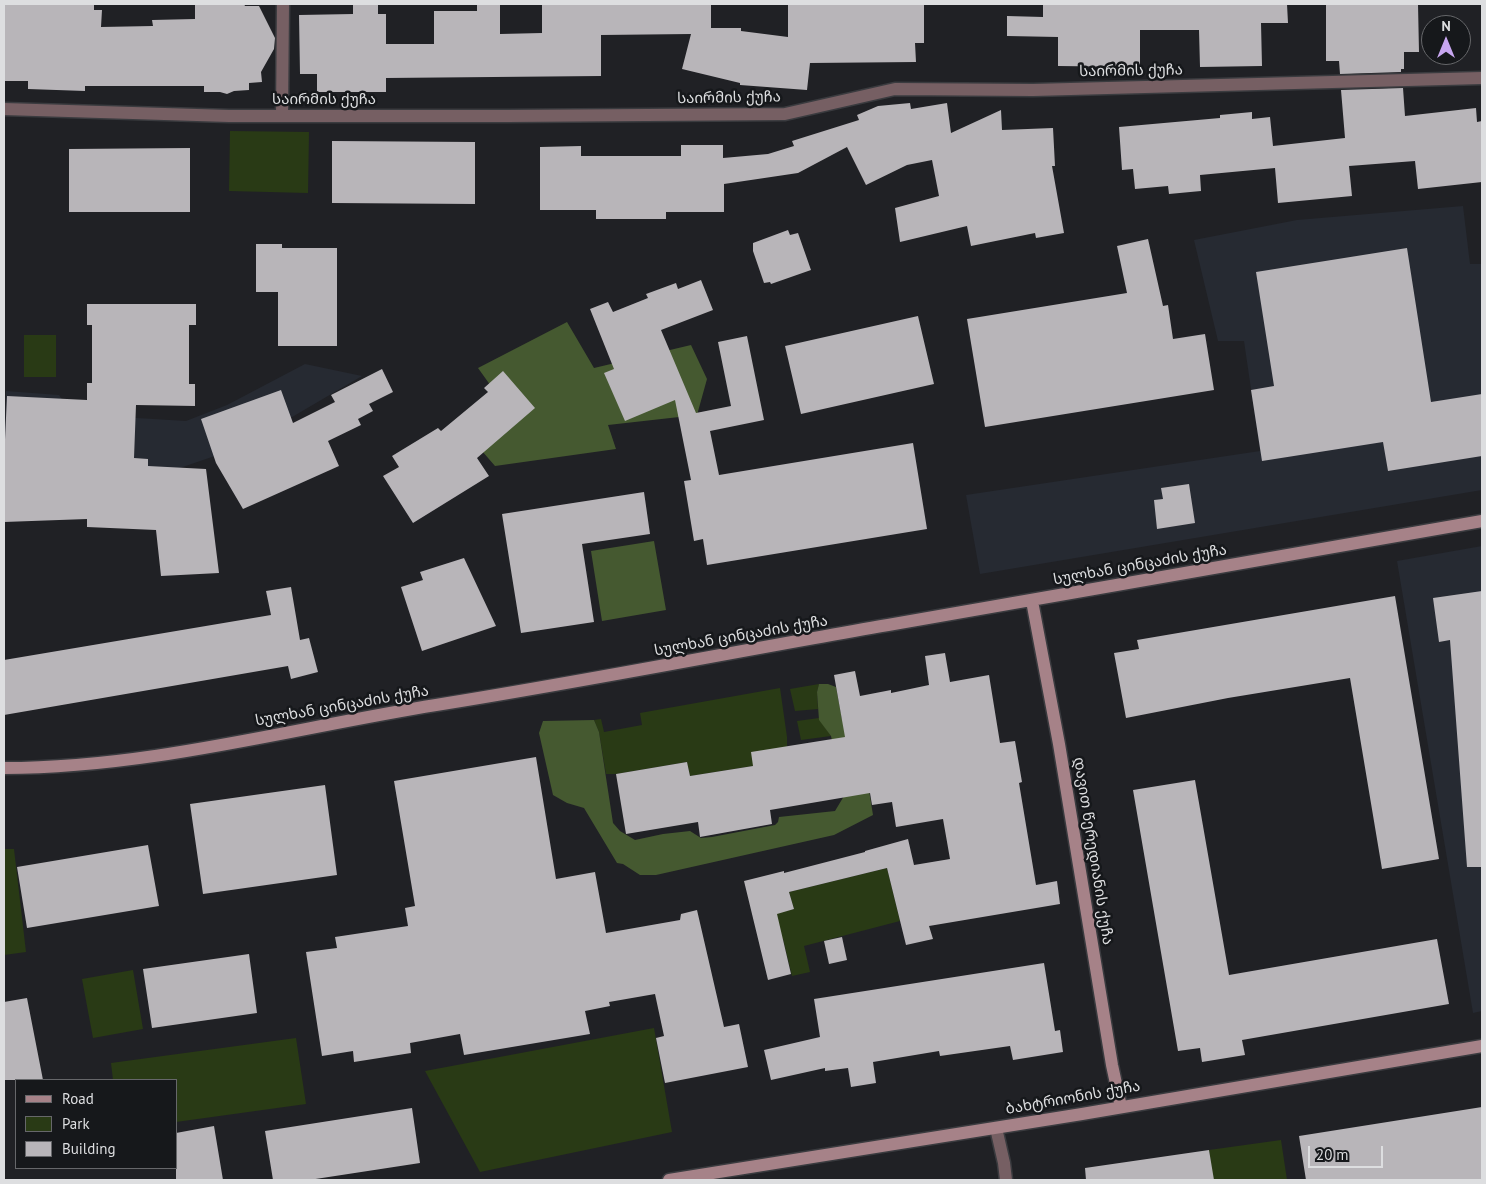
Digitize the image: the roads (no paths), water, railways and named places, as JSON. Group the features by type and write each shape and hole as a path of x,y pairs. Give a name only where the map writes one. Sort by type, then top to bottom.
{"main road":[{"name":"სულხან ცინცაძის ქუჩა","path":"4,768 47,768 156,756 1482,521"},
{"name":"დავით წერედიანის ქუჩა","path":"1032,601 1059,744 1112,1065 1121,1107"},
{"name":"ბახტრიონის ქუჩა","path":"669,1180 996,1128 1482,1046"}],"street":[{"path":"282,116 283,4"},
{"name":"საირმის ქუჩა","path":"4,109 282,116 785,114 895,89 1032,90 1482,78"},
{"path":"996,1128 1006,1180"}]}
